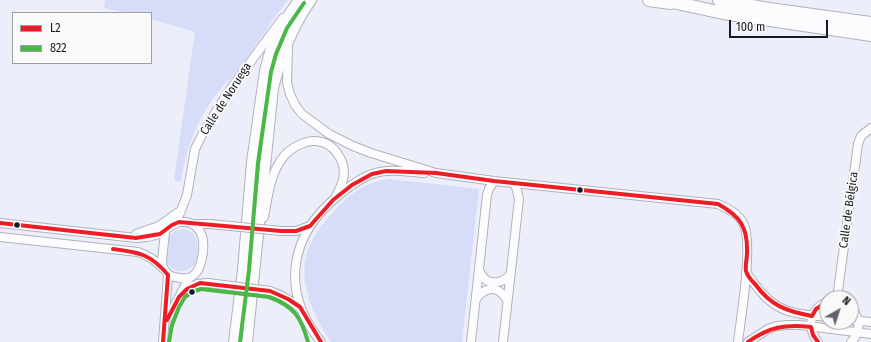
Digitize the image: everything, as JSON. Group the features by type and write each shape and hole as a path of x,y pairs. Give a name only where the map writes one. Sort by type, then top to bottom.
{"highway":[{"path":"649,0 683,5"},
{"path":"663,0 723,13 871,35"},
{"path":"719,0 769,9 871,23"}],"main road":[{"path":"247,342 274,88 279,64 289,37 311,0"},
{"path":"234,342 243,270 252,162 264,77 270,52 282,25 298,2"}],"street":[{"name":"Calle de Noruega","path":"172,225 180,213 187,195 195,149 203,133 226,95 278,22 298,2"},
{"path":"289,37 287,55 287,83 295,105 302,114 329,134 353,146 436,173"},
{"name":"Calle de Bélgica","path":"838,290 858,144 861,136 871,128"},
{"path":"254,272 270,185 280,162 289,152 297,146 309,141 317,141 332,148 341,159 344,171 341,185 333,200"},
{"path":"321,342 302,310 298,297 295,271 300,244 310,226 333,200 358,181 379,172 399,171 436,173 494,181 718,204 729,208 738,215 744,226 747,250 738,342"},
{"path":"471,342 487,195 494,181"},
{"path":"503,342 519,199 515,183"},
{"path":"113,236 131,235 159,226 170,219 183,206"},
{"path":"0,223 136,238 160,234 165,232 172,225 179,222 281,231 296,231 310,226"},
{"path":"165,326 189,278 194,275 200,265 204,241 202,234 193,224"},
{"path":"163,342 165,326 166,272 162,260 165,232"},
{"path":"0,237 138,252 153,259 166,272 176,277 189,278 208,284"},
{"path":"479,269 485,280 492,283 503,281 510,275"},
{"path":"746,272 770,302 790,312 819,316"},
{"path":"181,293 200,283 270,291 281,294 302,310"},
{"path":"476,299 484,291 493,289 500,292 507,300"},
{"path":"818,342 813,335 811,327 812,316 819,306"},
{"path":"859,320 871,322"},
{"path":"310,324 314,342"},
{"path":"748,342 758,334 777,326 787,325 871,334"},
{"path":"851,342 858,333"}],"shaded area":[{"path":"105,0 288,0 238,70 218,92 204,112 189,146 181,182 174,180 195,32 152,19 152,12 122,12 104,8"},
{"path":"388,179 479,189 462,342 331,342 324,332 312,308 305,282 304,270 306,257 315,236 324,222 352,194 372,183"},
{"path":"182,229 193,233 196,237 198,247 195,264 184,271 178,271 167,264 169,237 175,231"}],"transit line":[{"name":"822","path":"240,342 249,270 258,163 271,72 276,54 287,28 304,3"},
{"name":"L2","path":"0,223 136,238 160,234 172,225 179,222 296,231 310,226 333,200 352,185 372,174 386,171 436,173 494,181 718,204 726,208 741,223 744,229 747,244 746,271 751,280 767,298 794,312 812,316 819,307"},
{"name":"L2","path":"113,249 130,251 144,255 156,262 168,275 163,342"},
{"name":"L2","path":"167,320 179,297 187,289 200,283 270,291 288,299 300,307 321,342"},
{"name":"822","path":"169,342 172,325 179,307 185,297 192,292 201,289 269,297 278,300 285,304 299,319 308,342"},
{"name":"L2","path":"748,342 763,333 785,326 811,327 813,335 818,342"}]}
